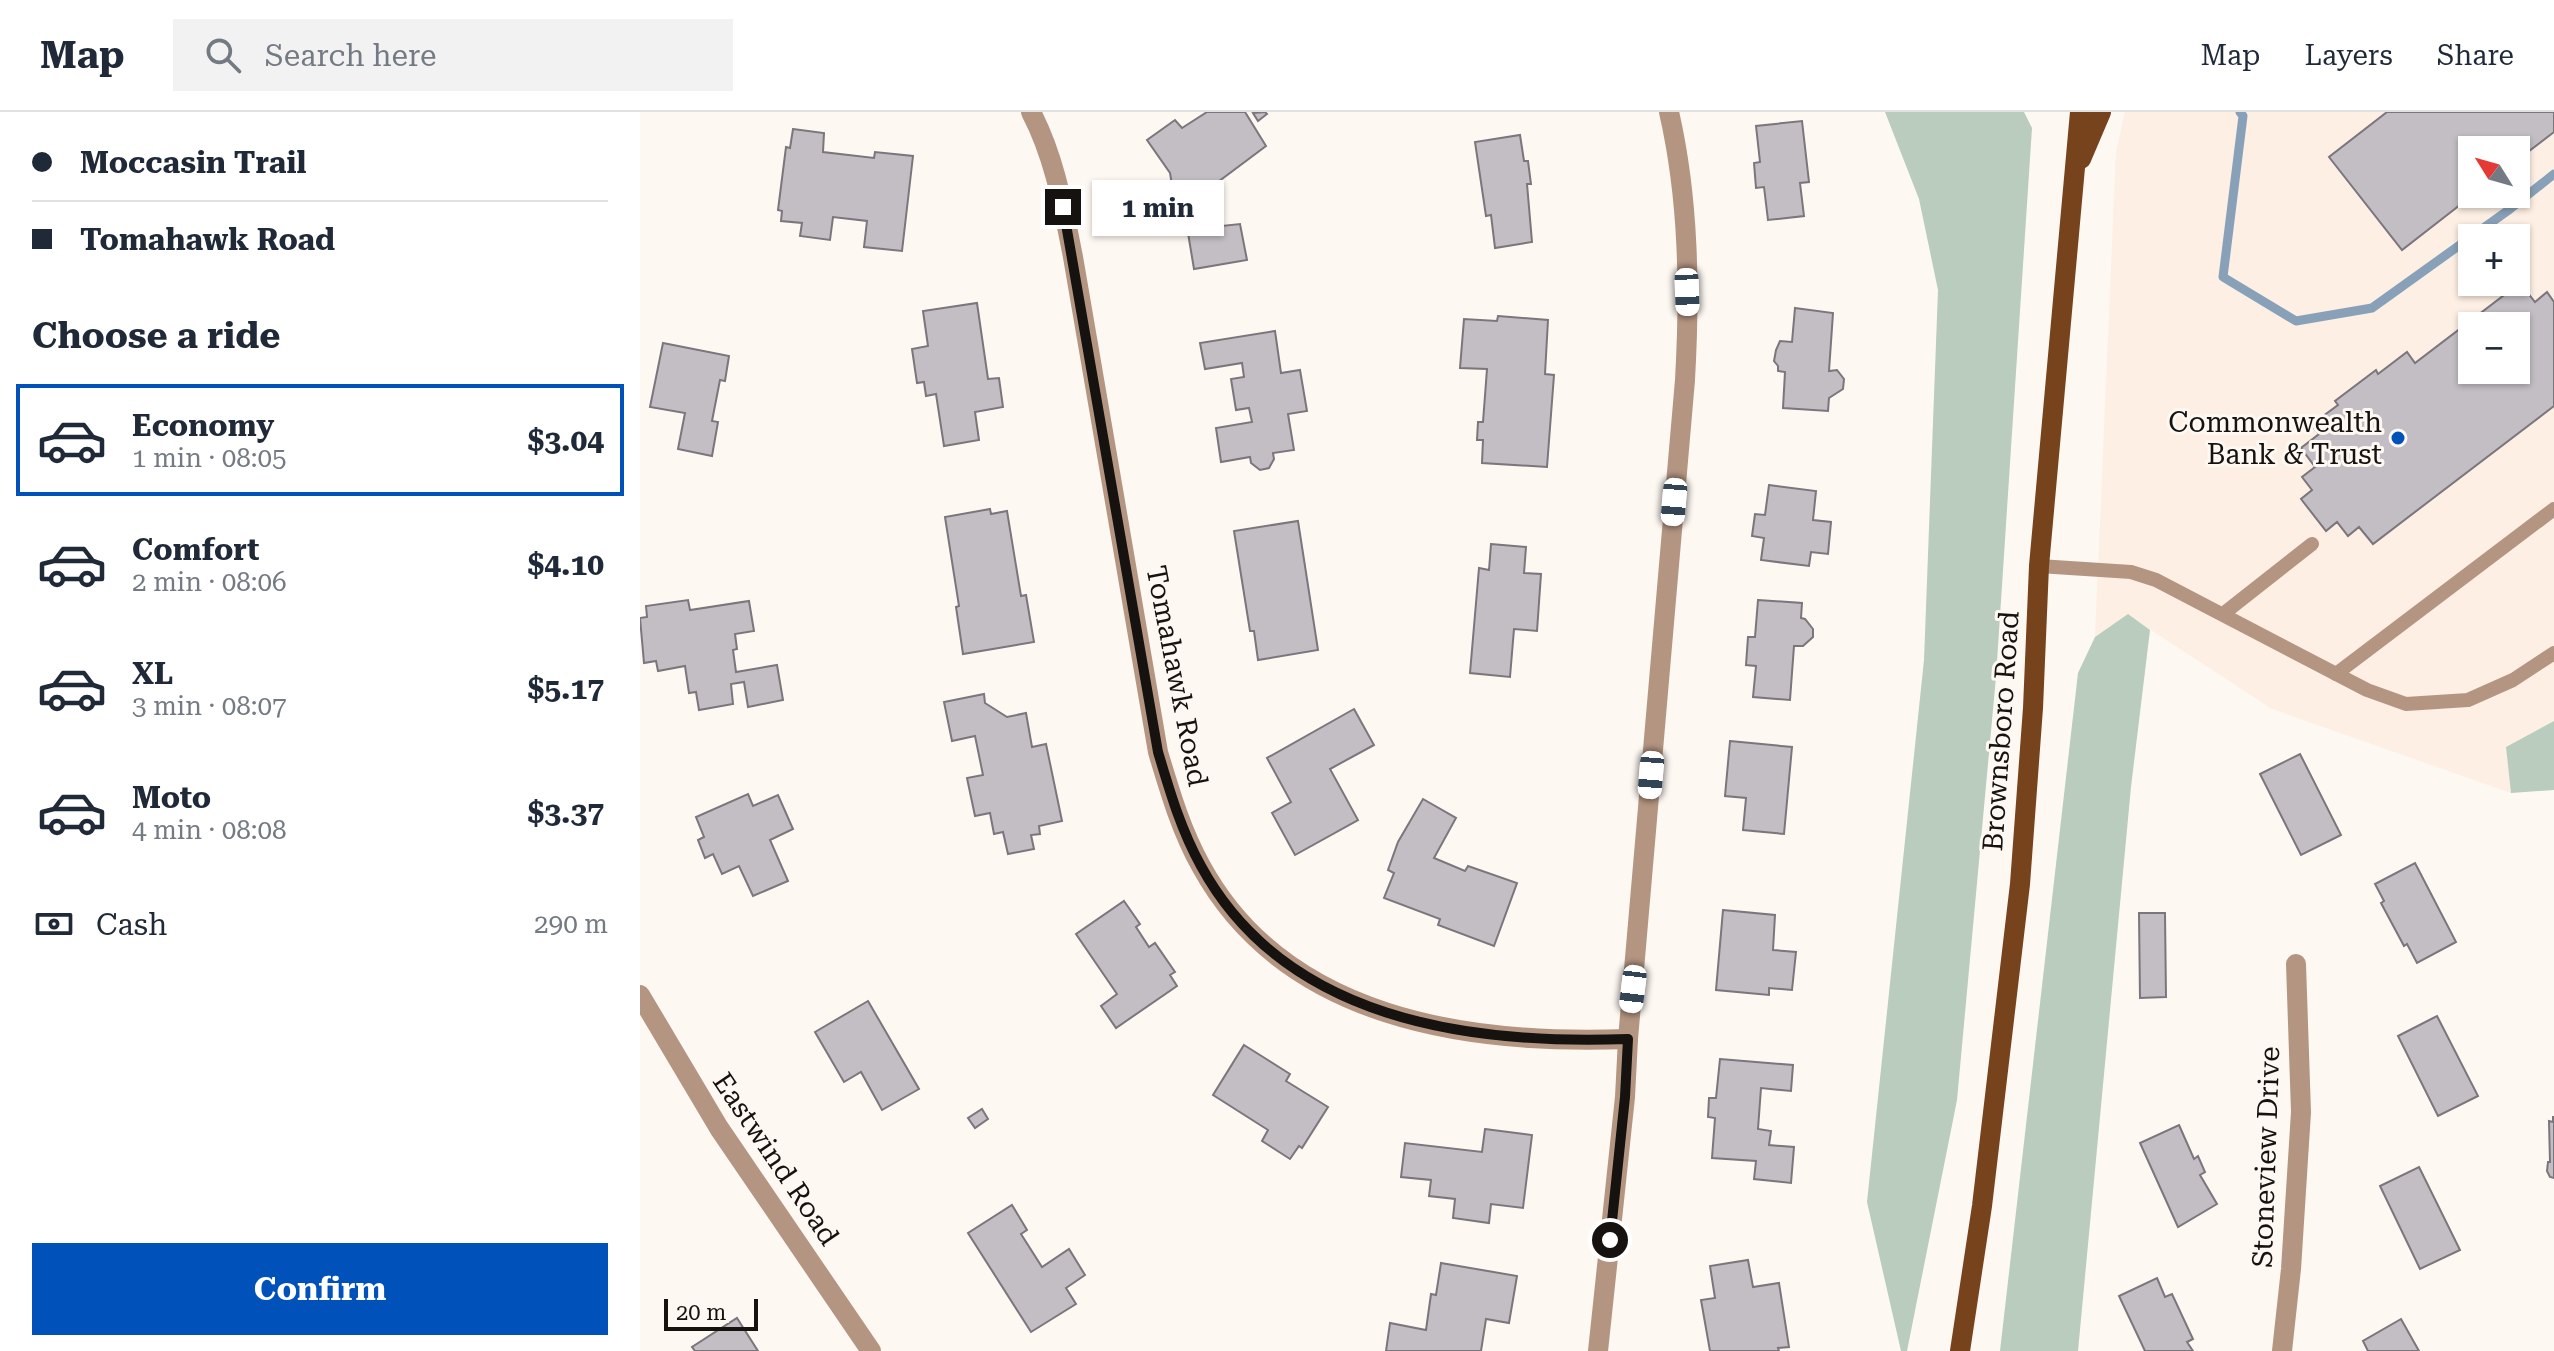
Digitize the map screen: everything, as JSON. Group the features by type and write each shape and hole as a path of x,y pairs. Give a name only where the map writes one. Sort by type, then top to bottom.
{"main road":[{"name":"Brownsboro Road","path":"1960,1351 1982,1206 2020,884 2033,708 2039,566 2080,112"},
{"path":"2074,177 2101,112"}],"street":[{"name":"Tomahawk Road","path":"1031,112 1054,169 1073,257 1158,752 1176,814 1201,867 1235,915 1277,956 1319,985 1379,1012 1408,1021 1482,1033 1582,1041 1628,1039"},
{"path":"1598,1351 1625,1097 1688,318 1685,214 1669,112"},
{"name":"Stoneview Drive","path":"2282,1351 2291,1269 2301,1112 2296,964"},
{"name":"Eastwind Road","path":"640,995 719,1128 871,1351"}],"lane":[{"path":"2336,674 2554,509"},
{"path":"2223,614 2312,544"},
{"path":"2039,566 2131,572 2156,580 2367,690 2406,704 2468,700 2513,680 2554,653"}],"shaded area":[{"path":"2125,112 2554,112 2554,721 2506,747 2511,793 2272,709 2128,615 2095,637 2116,152"}],"green space":[{"path":"1885,112 2024,112 2032,128 1996,677 1957,1100 1907,1351 1901,1351 1867,1202 1924,660 1938,290 1919,199"},
{"path":"2128,614 2150,630 2131,787 2078,1351 2000,1351 2078,673 2095,637"},
{"path":"2554,721 2554,790 2511,793 2506,747"}],"building":[{"path":"1207,112 1245,112 1266,146 1214,185 1222,226 1240,224 1247,260 1194,269 1188,233 1192,231 1189,218 1173,223 1168,192 1173,191 1170,173 1147,140 1175,120 1182,128"},
{"path":"2387,112 2554,112 2554,132 2530,150 2530,136 2458,136 2458,206 2402,250 2329,157"},
{"path":"1253,113 1267,114 1258,121"},
{"path":"1802,121 1809,182 1800,183 1804,216 1768,220 1764,187 1756,188 1754,163 1760,162 1756,126"},
{"path":"793,129 824,133 823,152 874,158 875,152 913,156 902,251 864,247 867,221 833,217 830,240 800,236 802,223 781,221 782,211 778,210 786,147 790,148"},
{"path":"1520,135 1531,184 1527,184 1532,242 1495,248 1491,215 1486,216 1475,142"},
{"path":"2547,292 2554,302 2554,406 2373,544 2359,527 2348,536 2337,522 2326,531 2301,499 2312,490 2302,477 2315,467 2301,448 2319,434 2311,425 2338,405 2335,401 2376,370 2378,374 2407,352 2415,363 2458,330 2458,384 2530,384 2530,312 2482,312 2503,296 2530,296 2535,302"},
{"path":"977,303 988,379 999,378 1003,407 975,412 979,440 944,446 936,394 926,396 924,382 917,383 912,349 928,346 923,311"},
{"path":"1795,308 1833,313 1829,371 1837,370 1844,379 1843,389 1829,398 1828,411 1783,408 1785,372 1778,371 1774,361 1780,341 1792,342"},
{"path":"1498,316 1548,320 1545,374 1554,375 1547,467 1482,463 1483,440 1477,440 1478,422 1483,422 1487,369 1460,368 1464,319 1497,321"},
{"path":"1275,331 1281,373 1300,370 1307,411 1288,414 1294,450 1273,453 1274,459 1269,468 1260,470 1251,463 1250,457 1221,462 1216,428 1252,422 1249,408 1236,410 1231,379 1244,377 1242,363 1205,369 1200,343"},
{"path":"663,343 729,356 725,381 720,380 712,421 718,422 712,456 678,449 685,413 650,407"},
{"path":"1769,485 1816,491 1813,520 1831,522 1828,554 1811,552 1809,566 1761,560 1764,538 1752,536 1755,514 1765,515"},
{"path":"990,509 991,514 1007,511 1021,596 1026,595 1034,642 963,654 945,517"},
{"path":"1298,521 1318,650 1258,660 1254,631 1250,631 1234,531"},
{"path":"1491,544 1526,547 1524,573 1541,574 1537,631 1514,629 1510,677 1470,673 1479,568 1489,570"},
{"path":"688,600 690,610 749,601 754,631 735,634 737,649 733,650 736,672 777,665 783,700 748,707 744,682 731,684 733,704 699,710 696,692 689,693 685,666 658,671 656,661 644,663 640,618 647,617 646,606"},
{"path":"1758,600 1802,603 1801,618 1813,629 1813,637 1803,646 1794,646 1790,700 1753,697 1756,666 1746,665 1748,637 1755,637"},
{"path":"984,694 985,703 1007,717 1026,713 1032,747 1046,744 1062,821 1039,826 1040,834 1031,835 1034,849 1008,854 1003,832 994,834 990,813 975,816 967,778 983,775 975,736 952,741 944,702"},
{"path":"1354,709 1374,745 1330,769 1358,820 1295,855 1272,813 1291,802 1267,758"},
{"path":"1730,741 1792,747 1784,834 1743,830 1746,798 1725,796"},
{"path":"2300,754 2341,835 2301,855 2260,774"},
{"path":"748,794 753,806 778,795 793,829 770,840 788,881 753,896 739,866 722,874 713,854 705,858 698,840 704,837 696,817"},
{"path":"1423,799 1456,818 1434,858 1465,871 1468,866 1517,883 1494,946 1438,925 1440,919 1384,898 1394,873 1388,870 1398,842"},
{"path":"2415,863 2456,942 2417,963 2407,944 2404,946 2381,903 2384,901 2375,884"},
{"path":"1124,901 1140,924 1136,927 1149,947 1155,943 1175,972 1170,975 1177,986 1116,1028 1101,1006 1117,994 1076,934"},
{"path":"1723,910 1775,915 1773,950 1796,952 1792,990 1769,988 1769,995 1716,990"},
{"path":"2139,913 2165,913 2166,997 2140,998"},
{"path":"868,1001 919,1089 882,1110 861,1072 844,1082 815,1032"},
{"path":"2437,1016 2478,1096 2438,1116 2398,1036"},
{"path":"1244,1045 1290,1074 1286,1081 1328,1107 1302,1148 1299,1146 1290,1159 1262,1141 1268,1130 1213,1095"},
{"path":"1720,1059 1793,1065 1791,1091 1761,1088 1758,1129 1771,1131 1769,1145 1794,1147 1791,1183 1754,1179 1756,1161 1712,1158 1715,1118 1708,1117 1709,1098 1716,1098"},
{"path":"982,1109 988,1119 975,1128 968,1118"},
{"path":"2553,1117 2554,1178 2547,1171 2550,1162 2549,1121 2553,1122"},
{"path":"2179,1125 2194,1159 2198,1156 2205,1172 2200,1175 2217,1204 2178,1227 2140,1143"},
{"path":"1485,1129 1532,1135 1523,1208 1491,1204 1489,1223 1453,1218 1455,1199 1429,1196 1431,1180 1401,1177 1405,1143 1482,1152"},
{"path":"2419,1167 2460,1250 2420,1269 2380,1186"},
{"path":"1012,1205 1027,1230 1021,1234 1042,1267 1069,1249 1085,1275 1066,1288 1076,1304 1031,1332 968,1233"},
{"path":"1748,1260 1753,1287 1779,1283 1789,1347 1778,1348 1779,1351 1710,1351 1701,1300 1715,1298 1710,1266"},
{"path":"1441,1263 1517,1276 1509,1323 1486,1319 1481,1351 1386,1351 1390,1323 1426,1330 1431,1294 1436,1295"},
{"path":"2157,1278 2165,1297 2172,1294 2193,1339 2187,1342 2193,1351 2145,1351 2119,1296"},
{"path":"737,1318 758,1351 695,1351 692,1347"},
{"path":"2401,1319 2419,1351 2368,1351 2363,1341"}],"waterway":[{"path":"2240,112 2243,116 2223,277 2296,321 2372,308 2554,174"}],"place":[{"name":"Commonwealth Bank & Trust","path":"2398,438"}],"route":[{"path":"1063,207 1158,752 1176,814 1201,867 1235,915 1277,956 1319,985 1379,1012 1408,1021 1507,1036 1582,1041 1628,1039 1610,1240"}]}
